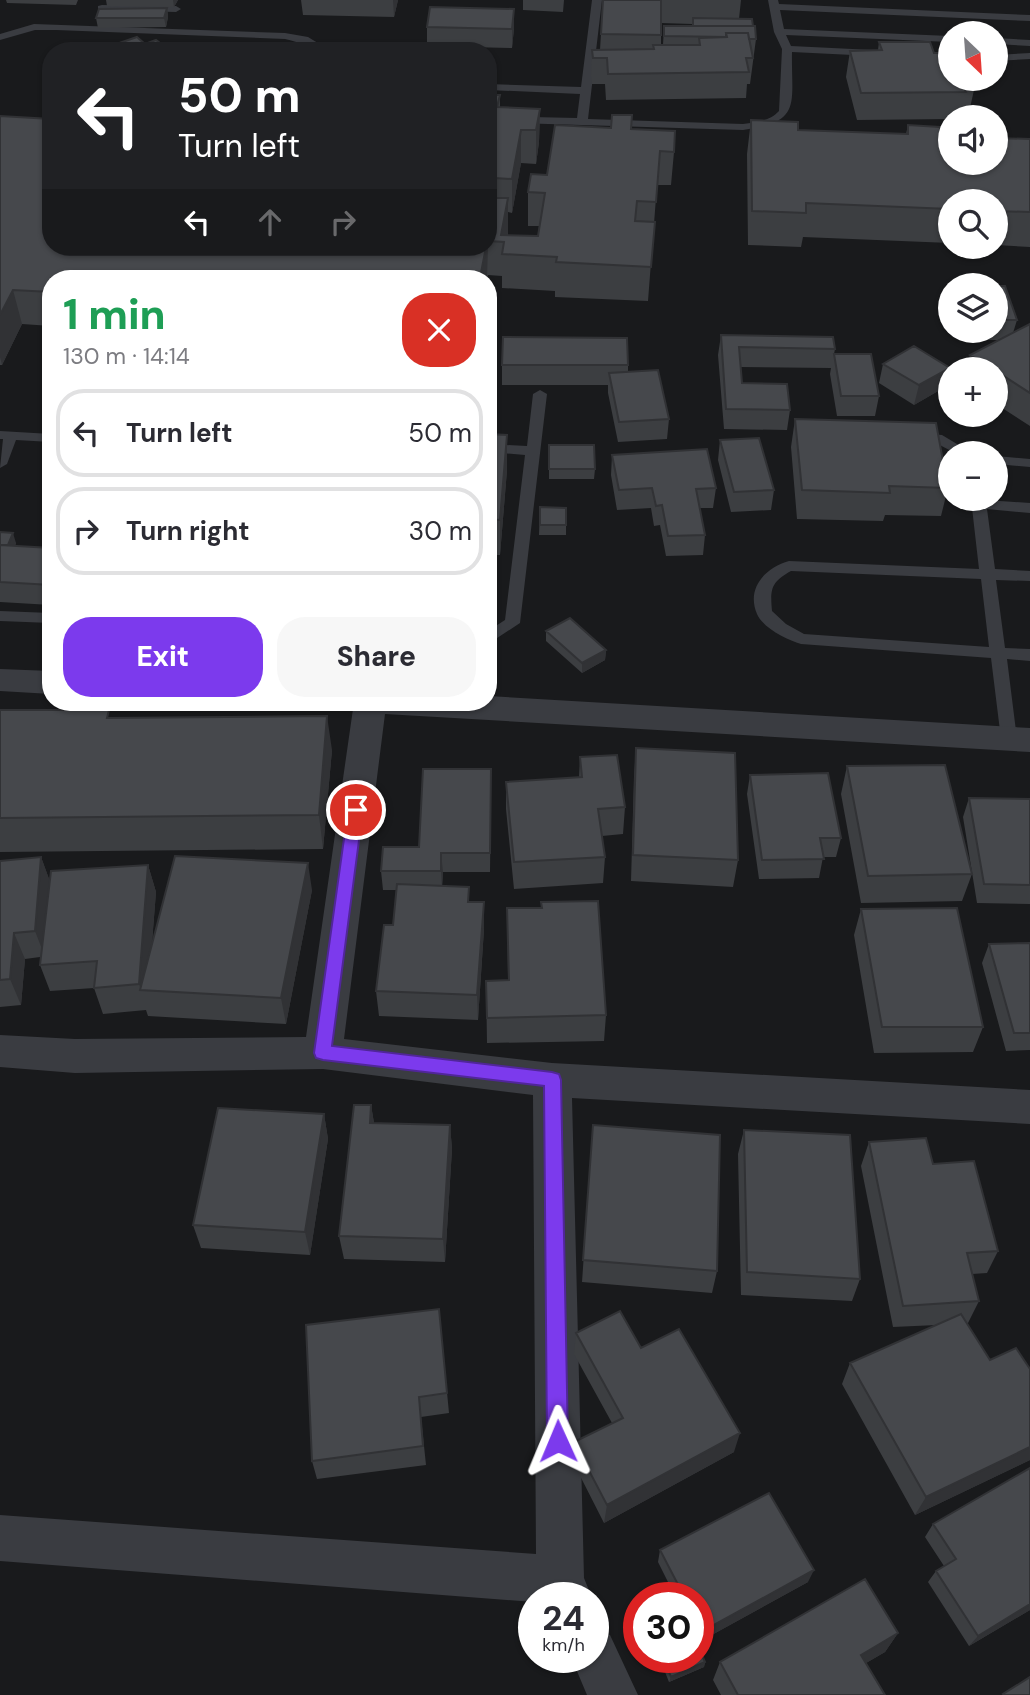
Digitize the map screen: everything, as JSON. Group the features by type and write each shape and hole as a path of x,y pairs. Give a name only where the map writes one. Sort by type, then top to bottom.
{"street":[{"path":"0,680 42,682"},
{"path":"497,709 1020,740"},
{"path":"323,1053 369,711"},
{"path":"0,1051 75,1056 323,1053 552,1080 1030,1107"},
{"path":"552,1080 564,1582"},
{"path":"0,1538 518,1585"},
{"path":"603,1673 613,1695"}],"lane":[{"path":"582,122 597,0"},
{"path":"92,28 104,4 176,9"},
{"path":"497,119 743,127 766,124 779,118 785,111 787,50 779,32 774,4 1029,13"},
{"path":"0,37 34,27 285,36 310,42"},
{"path":"779,32 938,39"},
{"path":"1008,42 1030,43"},
{"path":"787,50 882,53"},
{"path":"1008,58 1028,57 1030,71"},
{"path":"497,87 586,91"},
{"path":"497,633 512,623 540,394"},
{"path":"0,464 6,435 42,437"},
{"path":"897,437 937,438 943,441"},
{"path":"497,449 533,451"},
{"path":"1008,461 1030,463"},
{"path":"1008,505 1030,508"},
{"path":"979,511 998,654 1020,740"},
{"path":"1030,576 789,566 771,575 762,588 764,613 780,628 801,639 1030,656"},
{"path":"0,615 42,617"}],"building":[{"path":"603,0 661,0 661,35 601,34"},
{"path":"430,7 514,9 512,29 427,27"},
{"path":"167,8 164,18 96,18 99,9"},
{"path":"693,18 752,19 753,26 693,26"},
{"path":"664,26 755,26 756,39 749,39 748,33 726,33 726,37 664,36"},
{"path":"726,33 748,33 753,58 746,58 749,72 608,74 607,58 593,58 592,50 654,49 653,45 700,45 699,38 727,37"},
{"path":"137,37 143,42 122,42"},
{"path":"879,42 930,42 934,53 938,53 938,91 966,92 861,93 850,51 882,50"},
{"path":"497,107 540,109 536,130 521,130 512,179 497,178"},
{"path":"612,115 632,115 631,129 675,131 674,152 660,151 656,202 637,201 635,221 655,222 651,267 556,262 557,257 502,254 504,242 497,242 497,198 508,198 501,235 538,236 545,193 528,192 531,174 547,175 555,125 611,128"},
{"path":"0,116 42,118 42,256 484,256 482,270 42,270 42,292 13,290 0,315"},
{"path":"751,120 798,122 798,130 908,134 908,125 938,127 938,175 1008,175 1008,138 1030,139 1030,212 1008,211 1008,189 938,189 938,208 806,203 806,213 752,211"},
{"path":"1008,294 1017,320 1008,320"},
{"path":"1030,324 1030,393 1008,379 1008,357 970,355 993,343 1008,343 1008,335"},
{"path":"721,335 833,337 835,349 739,347 742,383 787,384 790,410 726,409"},
{"path":"503,337 627,338 628,365 502,365"},
{"path":"914,346 938,361 938,375 919,385 883,364"},
{"path":"834,354 871,354 879,396 841,396"},
{"path":"658,370 669,419 619,422 609,373"},
{"path":"795,419 936,423 939,441 938,488 889,486 890,493 802,490"},
{"path":"497,434 507,435 500,520 497,520"},
{"path":"759,438 774,490 734,492 720,440"},
{"path":"549,445 594,445 595,469 549,469"},
{"path":"707,449 716,488 696,489 705,535 668,536 662,505 656,506 652,488 619,490 612,455"},
{"path":"540,507 566,508 566,525 540,525"},
{"path":"0,532 13,533 8,545 0,545"},
{"path":"0,545 42,547 42,584 0,582"},
{"path":"570,618 606,650 582,663 546,631"},
{"path":"0,710 109,711 107,718 327,716 319,815 0,818"},
{"path":"636,748 735,753 738,860 633,855"},
{"path":"617,755 625,807 598,809 605,857 514,862 506,782 582,777 580,757"},
{"path":"945,765 972,874 868,876 847,766"},
{"path":"423,769 491,769 490,853 441,853 441,871 381,871 383,847 419,847"},
{"path":"828,773 841,838 820,838 824,859 762,860 750,775"},
{"path":"969,798 1030,799 1030,885 984,884"},
{"path":"175,856 308,863 281,998 140,990"},
{"path":"41,857 35,931 14,933 10,979 0,980 0,861"},
{"path":"148,865 139,984 94,988 97,961 40,965 51,871"},
{"path":"397,884 469,887 468,902 484,902 477,995 376,991 384,925 393,925"},
{"path":"598,901 606,1015 487,1018 486,981 509,980 507,908 542,908 541,902"},
{"path":"957,908 983,1027 882,1027 861,909"},
{"path":"1030,943 1030,1033 1014,1033 989,944"},
{"path":"354,1105 371,1105 370,1123 450,1125 443,1239 339,1236"},
{"path":"218,1108 324,1114 305,1232 193,1225"},
{"path":"593,1125 720,1135 717,1271 583,1260"},
{"path":"744,1130 850,1135 860,1279 747,1272"},
{"path":"926,1138 933,1164 974,1161 998,1251 967,1253 979,1301 903,1306 869,1142"},
{"path":"439,1309 447,1393 419,1397 423,1446 312,1461 306,1325"},
{"path":"620,1311 641,1348 679,1329 740,1433 607,1505 574,1442 623,1418 576,1333"},
{"path":"961,1314 990,1360 1016,1348 1030,1369 1030,1447 926,1497 850,1363"},
{"path":"1030,1468 1030,1604 978,1636 936,1571 956,1559 933,1524"},
{"path":"769,1493 814,1570 714,1625 714,1582 677,1582 660,1550"},
{"path":"865,1579 898,1633 861,1655 885,1695 738,1695 720,1662"},
{"path":"1030,1677 1030,1695 1003,1694"}],"route":[{"path":"356,810 323,1053 552,1080 558,1441"}]}
